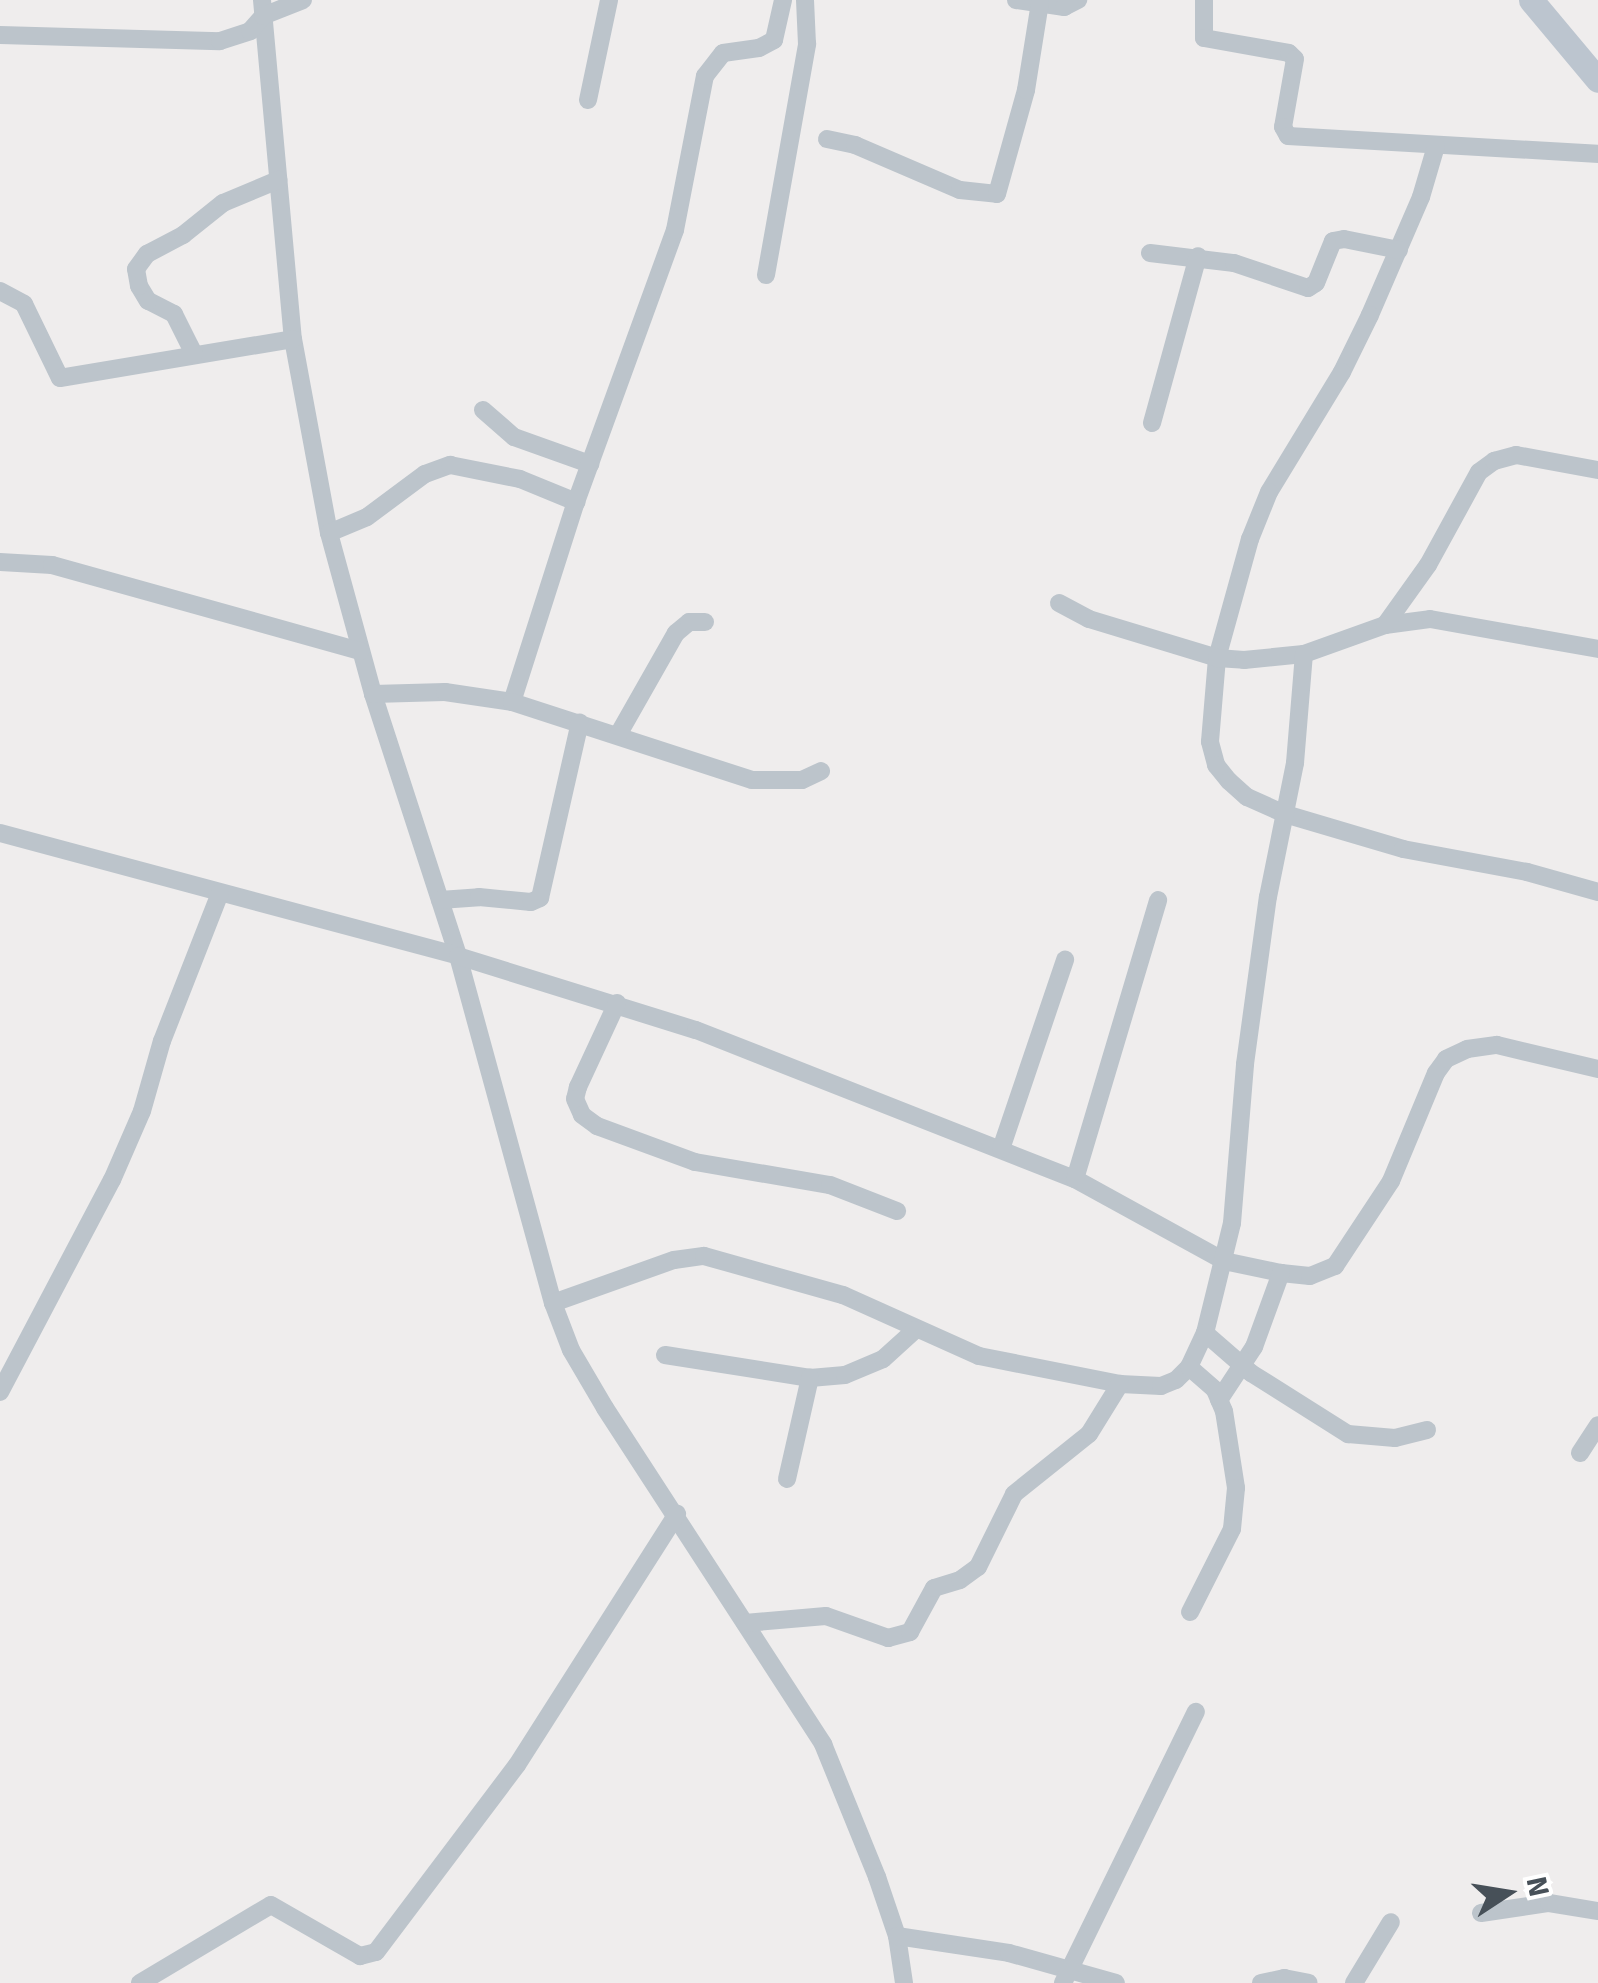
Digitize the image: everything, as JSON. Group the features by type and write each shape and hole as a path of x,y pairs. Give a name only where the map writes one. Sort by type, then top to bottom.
{"street":[{"path":"263,8 303,0"},
{"path":"588,100 609,0"},
{"path":"512,702 576,502 675,230 705,76 722,54 768,45 774,40 783,0"},
{"path":"766,275 807,44 805,0"},
{"path":"1016,0 1072,6 1078,0"},
{"path":"1204,0 1204,38 1289,52 1295,60 1285,134 1598,154"},
{"path":"1531,0 1598,80"},
{"path":"828,139 855,145 960,190 997,194 1026,90 1040,3"},
{"path":"0,34 220,41 250,32 263,8"},
{"path":"263,8 293,339 328,533 373,694 458,956 553,1303 572,1350 604,1408 677,1514 823,1744 851,1808 897,1936 904,1983"},
{"path":"1436,146 1399,250 1342,372 1269,492 1217,658 1210,720 1216,765 1248,797 1284,814 1403,848 1527,872 1598,892"},
{"path":"194,354 174,314 148,301 136,269 147,254 184,235 223,203 278,180"},
{"path":"1150,253 1198,256 1308,288 1316,283 1333,241 1344,238 1399,250"},
{"path":"1152,424 1198,256"},
{"path":"0,290 24,304 60,378 293,339"},
{"path":"483,410 514,437 590,464"},
{"path":"1385,625 1428,565 1479,472 1494,461 1516,456 1598,470"},
{"path":"328,533 367,517 425,474 450,465 520,479 576,502"},
{"path":"0,562 52,565 360,651"},
{"path":"1059,603 1088,619 1217,658 1304,654 1385,625 1430,619 1598,649"},
{"path":"618,735 676,632 689,622 704,622"},
{"path":"553,1303 674,1260 704,1256 843,1295 978,1356 1120,1384 1161,1386 1189,1367 1205,1333 1224,1261 1238,1175 1244,1064 1297,746 1304,654"},
{"path":"373,694 445,692 512,702 752,780 802,780 821,771"},
{"path":"440,900 480,896 531,902 540,898 580,722"},
{"path":"0,833 458,956 617,1003 1075,1179 1224,1261 1281,1273 1310,1276 1335,1266 1392,1181 1436,1073 1446,1059 1467,1050 1497,1045 1598,1070"},
{"path":"0,1392 119,1162 220,893"},
{"path":"1075,1179 1158,900"},
{"path":"1001,1149 1065,960"},
{"path":"617,1003 578,1087 575,1099 582,1115 597,1126 695,1162 830,1185 898,1212"},
{"path":"1219,1400 1243,1366 1281,1273"},
{"path":"665,1355 810,1378 845,1374 882,1359 915,1330"},
{"path":"1205,1333 1243,1366 1348,1434 1395,1438 1427,1430"},
{"path":"1189,1367 1201,1374 1219,1400 1230,1438 1236,1508 1232,1529 1190,1612"},
{"path":"787,1479 810,1378"},
{"path":"745,1623 826,1616 888,1638 910,1632 934,1588 960,1580 978,1567 1014,1494 1089,1434 1120,1384"},
{"path":"1580,1453 1598,1425"},
{"path":"140,1983 271,1905 360,1956 376,1952 517,1765 677,1514"},
{"path":"1066,1975 1196,1712"},
{"path":"1481,1913 1549,1902 1598,1911"},
{"path":"1354,1983 1391,1922"},
{"path":"897,1936 1116,1983"},
{"path":"1261,1983 1284,1978 1309,1983"}]}
